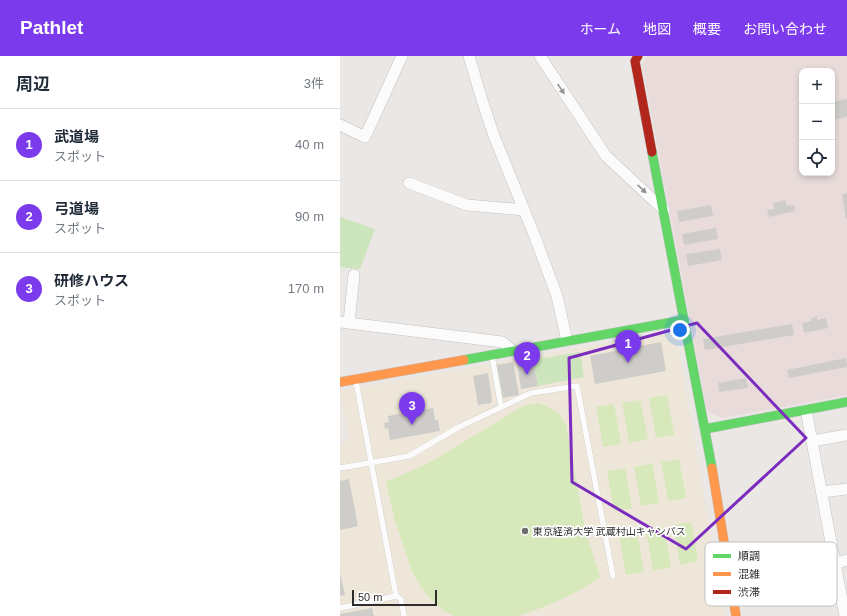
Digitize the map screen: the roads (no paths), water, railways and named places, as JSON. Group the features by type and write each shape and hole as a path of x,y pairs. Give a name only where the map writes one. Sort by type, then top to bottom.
{"street":[{"path":"340,126 365,137 402,56"},
{"path":"469,56 482,100 557,296 567,341"},
{"path":"540,56 606,156 664,210"},
{"path":"638,56 635,62 705,429 724,542"},
{"path":"409,183 467,205 524,210"},
{"path":"354,275 345,322 502,342 512,350"},
{"path":"340,382 684,320"},
{"path":"705,429 847,402"},
{"path":"806,410 832,542"},
{"path":"812,441 847,435"},
{"path":"822,492 847,490"},
{"path":"837,563 847,560"},
{"path":"837,568 846,616"},
{"path":"734,606 736,616"}],"lane":[{"path":"491,354 501,407"},
{"path":"356,379 396,596"},
{"path":"340,468 409,456 460,427 531,393 577,386 613,576"},
{"path":"340,608 396,596 401,599 404,616"}],"place":[{"name":"武道場","path":"628,363"},
{"name":"弓道場","path":"527,375"},
{"name":"研修ハウス","path":"412,425"},
{"name":"東京経済大学 武蔵村山キャンパス","path":"525,531"}]}
